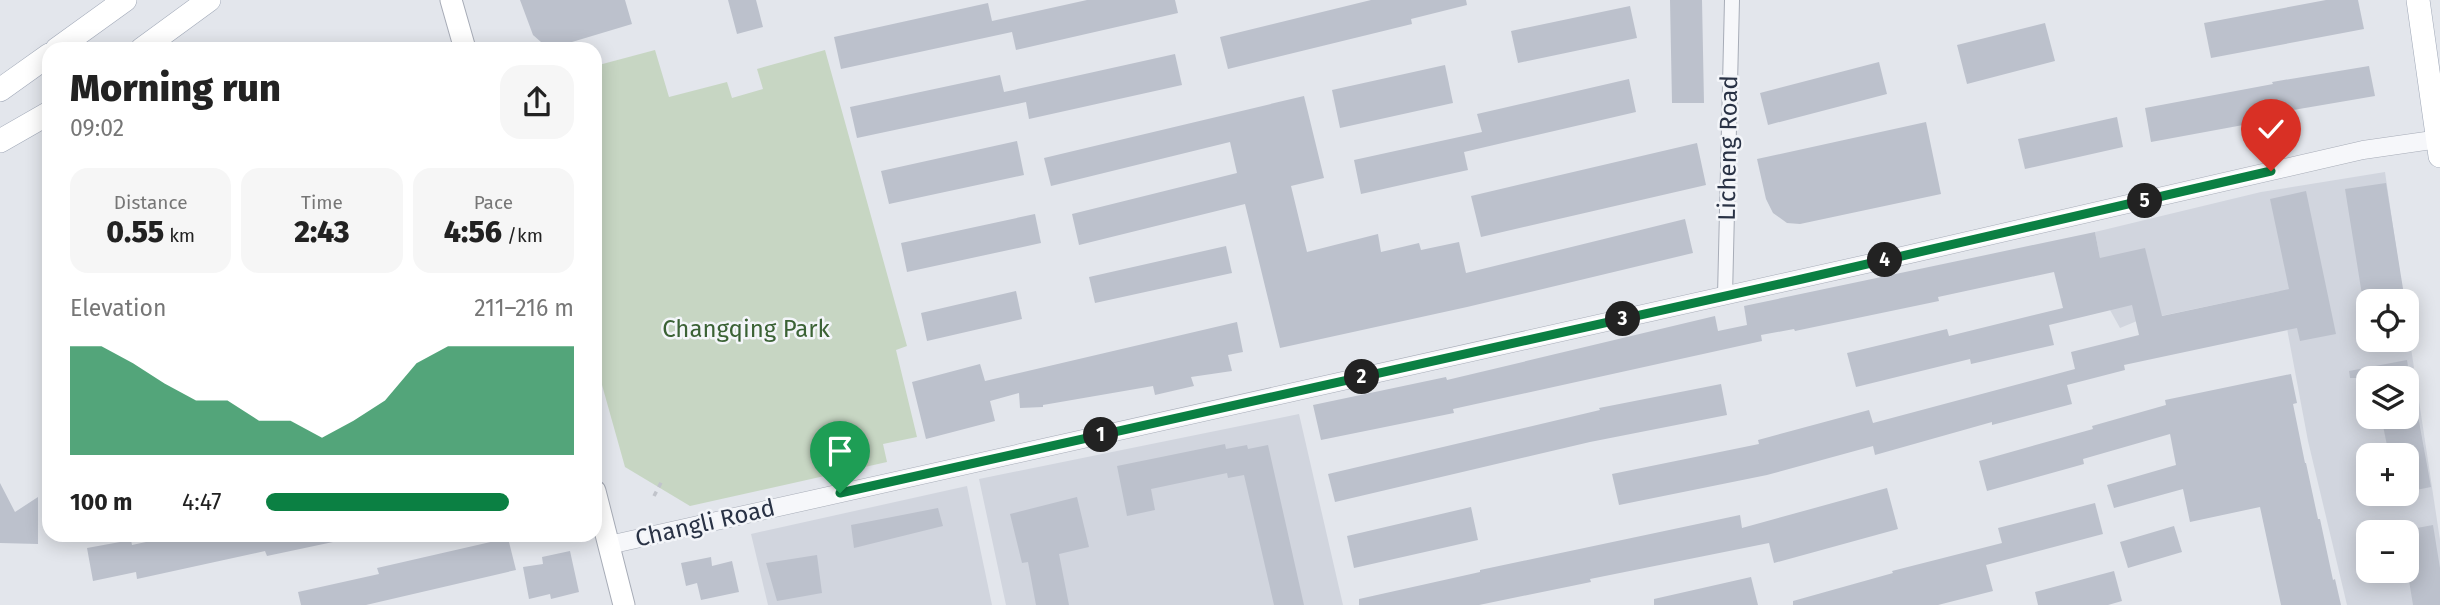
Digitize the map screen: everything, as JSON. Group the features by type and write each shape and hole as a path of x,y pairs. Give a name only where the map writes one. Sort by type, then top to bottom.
{"main road":[{"path":"67,42 125,0"},
{"path":"152,42 209,0"},
{"path":"451,0 463,42"},
{"path":"2418,0 2439,145"},
{"path":"0,90 42,60"},
{"path":"0,141 42,117"},
{"path":"602,518 624,605"}],"street":[{"name":"Licheng Road","path":"1725,296 1732,0"},
{"name":"Changli Road","path":"609,545 1725,296 2362,150 2439,145"}],"path":[{"path":"654,496 663,479"}],"shaded area":[{"path":"2385,172 2402,289 2356,289 2356,352 2412,352 2414,366 2356,366 2356,429 2419,429 2419,401 2440,540 2440,605 2347,605 2308,441 2280,291 2137,321 2120,328 2110,310 2095,232 2261,192"},
{"path":"1299,414 1343,605 1006,605 979,479"},
{"path":"967,486 992,605 768,605 751,534"}],"green space":[{"name":"Changqing Park","path":"655,50 669,97 727,82 732,98 763,89 757,69 825,50 907,346 896,350 917,437 883,444 887,462 690,506 625,467 602,385 602,64"}],"building":[{"path":"520,0 625,0 632,24 572,42 541,42 533,35"},
{"path":"728,0 756,0 763,27 737,34"},
{"path":"1087,0 1175,0 1178,13 1016,50 1012,32 841,69 834,37 988,3 992,21"},
{"path":"1371,0 1466,0 1467,5 1411,19 1412,24 1228,69 1220,37"},
{"path":"1670,0 1702,0 1704,103 1672,103"},
{"path":"2326,0 2358,0 2364,29 2211,58 2204,23"},
{"path":"1630,6 1637,38 1518,63 1511,31"},
{"path":"2045,23 2055,61 1967,84 1957,45"},
{"path":"1175,54 1182,85 1029,119 1026,102 857,138 850,107 1000,75 1004,92"},
{"path":"1879,62 1887,94 1768,125 1760,93"},
{"path":"1445,65 1453,103 1340,128 1332,90"},
{"path":"2369,66 2375,96 2253,117 2254,123 2151,142 2145,108 2273,84 2272,82"},
{"path":"1629,79 1636,112 1464,152 1468,170 1361,194 1354,160 1482,132 1477,114"},
{"path":"1304,96 1324,178 1291,186 1307,252 1378,234 1381,252 1419,243 1421,250 1459,242 1466,273 1685,219 1693,253 1280,348 1245,204 1079,245 1072,214 1237,173 1230,142 1051,186 1044,158"},
{"path":"2117,117 2123,147 2025,169 2018,139"},
{"path":"1926,122 1941,194 1800,224 1787,223 1773,213 1766,199 1757,159"},
{"path":"1017,141 1024,175 889,204 881,171"},
{"path":"1697,143 1706,185 1481,237 1471,196"},
{"path":"2386,183 2403,289 2361,289 2345,189"},
{"path":"2306,191 2336,334 2300,341 2297,328 2124,365 2125,370 2067,385 2072,404 1992,425 1992,422 1875,455 1873,446 1767,475 1619,505 1612,474 1759,444 1758,440 1869,410 1873,423 2075,369 2071,352 2139,335 2132,305 2049,325 2054,345 1971,364 1970,359 1856,387 1847,353 1947,329 1949,336 2063,308 2054,272 1938,297 1939,301 1795,331 1794,329 1761,335 1762,341 1453,409 1454,413 1321,440 1313,405 1446,377 1447,380 1715,316 1718,331 1747,325 1744,306 2095,232 2100,258 2145,248 2162,316 2289,289 2270,199"},
{"path":"1035,214 1041,243 907,272 901,243"},
{"path":"1226,246 1232,273 1095,303 1089,277"},
{"path":"1016,291 1022,319 927,341 921,313"},
{"path":"1237,322 1243,352 1228,355 1232,371 1191,377 1194,386 1155,395 1153,386 1043,407 1020,408 1019,393 990,401 995,421 926,439 912,382 980,364 985,381"},
{"path":"2407,360 2408,366 2375,366"},
{"path":"2356,370 2356,378 2350,378 2349,371"},
{"path":"2291,374 2297,403 2293,404 2305,463 2341,605 2281,605 2260,507 2190,522 2183,489 2114,508 2107,485 2176,465 2170,434 2083,459 2084,464 1987,491 1979,461 2093,429 2092,426 2166,405 2165,400"},
{"path":"1721,384 1727,415 1590,442 1335,502 1328,474 1600,410 1599,408"},
{"path":"2419,421 2431,487 2419,489 2419,443 2387,443 2384,429 2419,429"},
{"path":"1225,444 1226,449 1268,445 1304,605 1274,605 1244,475 1228,478 1227,473 1151,489 1155,510 1127,516 1117,466"},
{"path":"0,483 15,512 38,497 38,544 0,543"},
{"path":"1887,488 1898,529 1774,563 1769,543 1590,579 1591,582 1479,605 1359,605 1359,599 1480,570 1740,515 1742,528"},
{"path":"1077,497 1089,547 1059,554 1069,605 1036,605 1028,562 1022,563 1010,514"},
{"path":"2095,503 2103,534 1986,565 1993,591 1938,605 1793,605 1793,601 1893,573 1892,571 2002,543 1998,528"},
{"path":"1471,507 1478,540 1354,568 1347,536"},
{"path":"938,508 943,526 854,548 851,525"},
{"path":"2433,525 2440,568 2440,605 2413,605 2409,583 2419,583 2419,528"},
{"path":"2174,526 2182,552 2128,568 2120,542"},
{"path":"120,542 131,542 132,545 146,542 333,542 267,556 265,551 137,579 136,572 93,581 87,548"},
{"path":"491,542 509,542 516,570 366,605 301,605 298,592 379,574 377,568"},
{"path":"570,551 579,592 551,599 550,594 529,599 523,567 543,564 542,557"},
{"path":"817,555 822,593 777,601 766,563"},
{"path":"711,557 712,566 732,561 739,592 701,600 697,583 686,586 681,563"},
{"path":"2114,571 2122,601 2108,605 2038,605 2035,592"},
{"path":"1751,577 1758,605 1654,605 1654,599"}],"route":[{"path":"840,493 1802,279 2271,171"}]}
